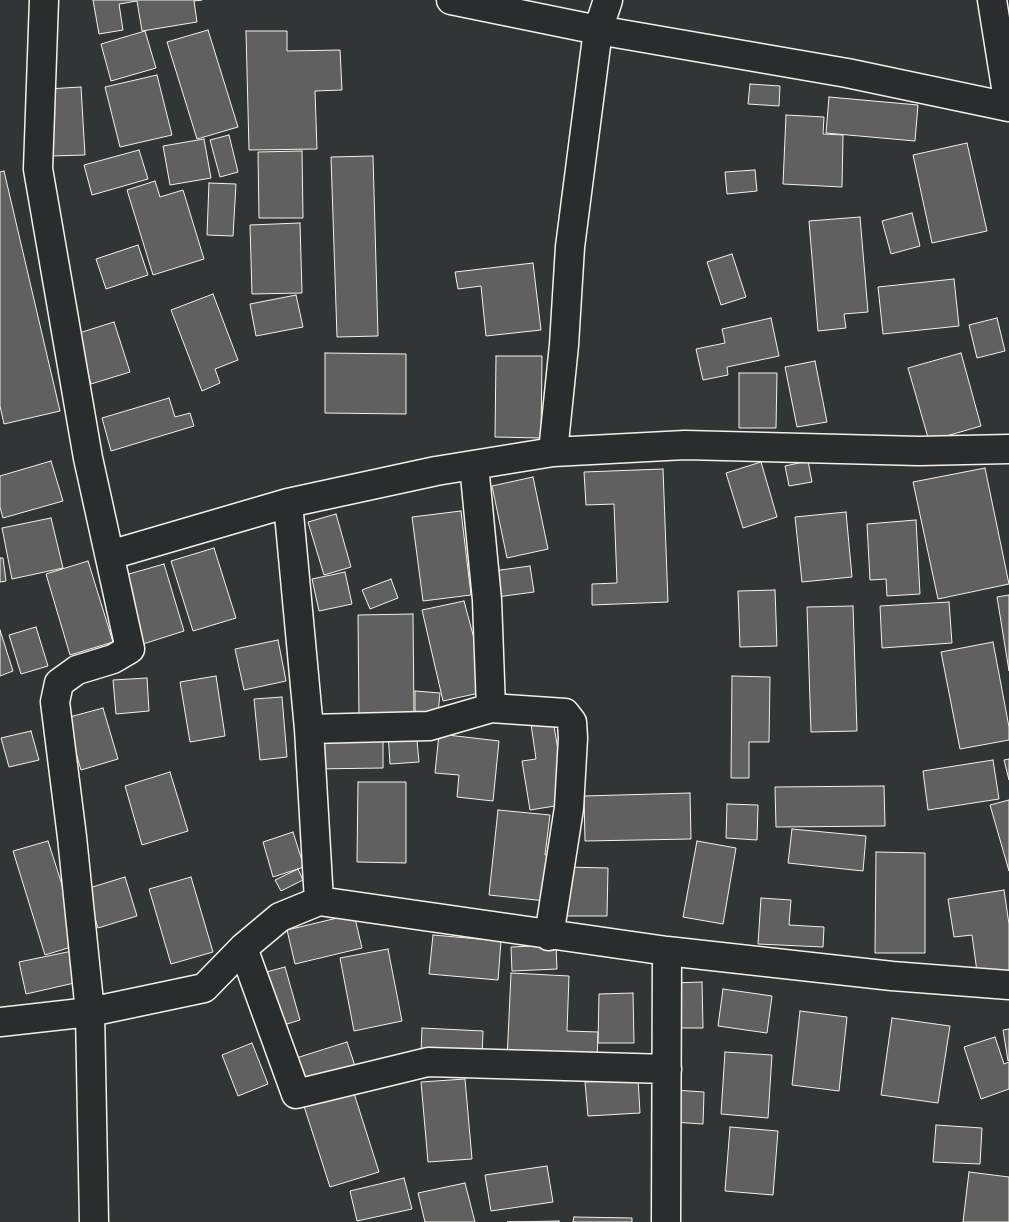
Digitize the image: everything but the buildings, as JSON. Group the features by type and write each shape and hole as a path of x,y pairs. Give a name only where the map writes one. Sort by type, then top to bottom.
{"street":[{"path":"44,0 38,168 88,458 130,649 113,659 77,670 65,678 60,683 55,702 72,837 90,1012 94,1222"},
{"path":"450,0 598,30 847,73 1009,106 992,0"},
{"path":"553,452 564,345 570,247 598,30 608,0"},
{"path":"110,555 288,503 436,471 553,452 685,444 919,451 1009,449"},
{"path":"474,465 487,600 491,708"},
{"path":"288,503 309,729 319,901"},
{"path":"309,729 429,726 491,708 565,712 572,722 573,738 569,808 550,936"},
{"path":"0,1022 90,1012 204,988 244,948 280,917 319,901 550,936 667,951 892,976 1009,986"},
{"path":"244,948 296,1094 428,1062 667,1069"},
{"path":"666,1222 667,951"}]}
